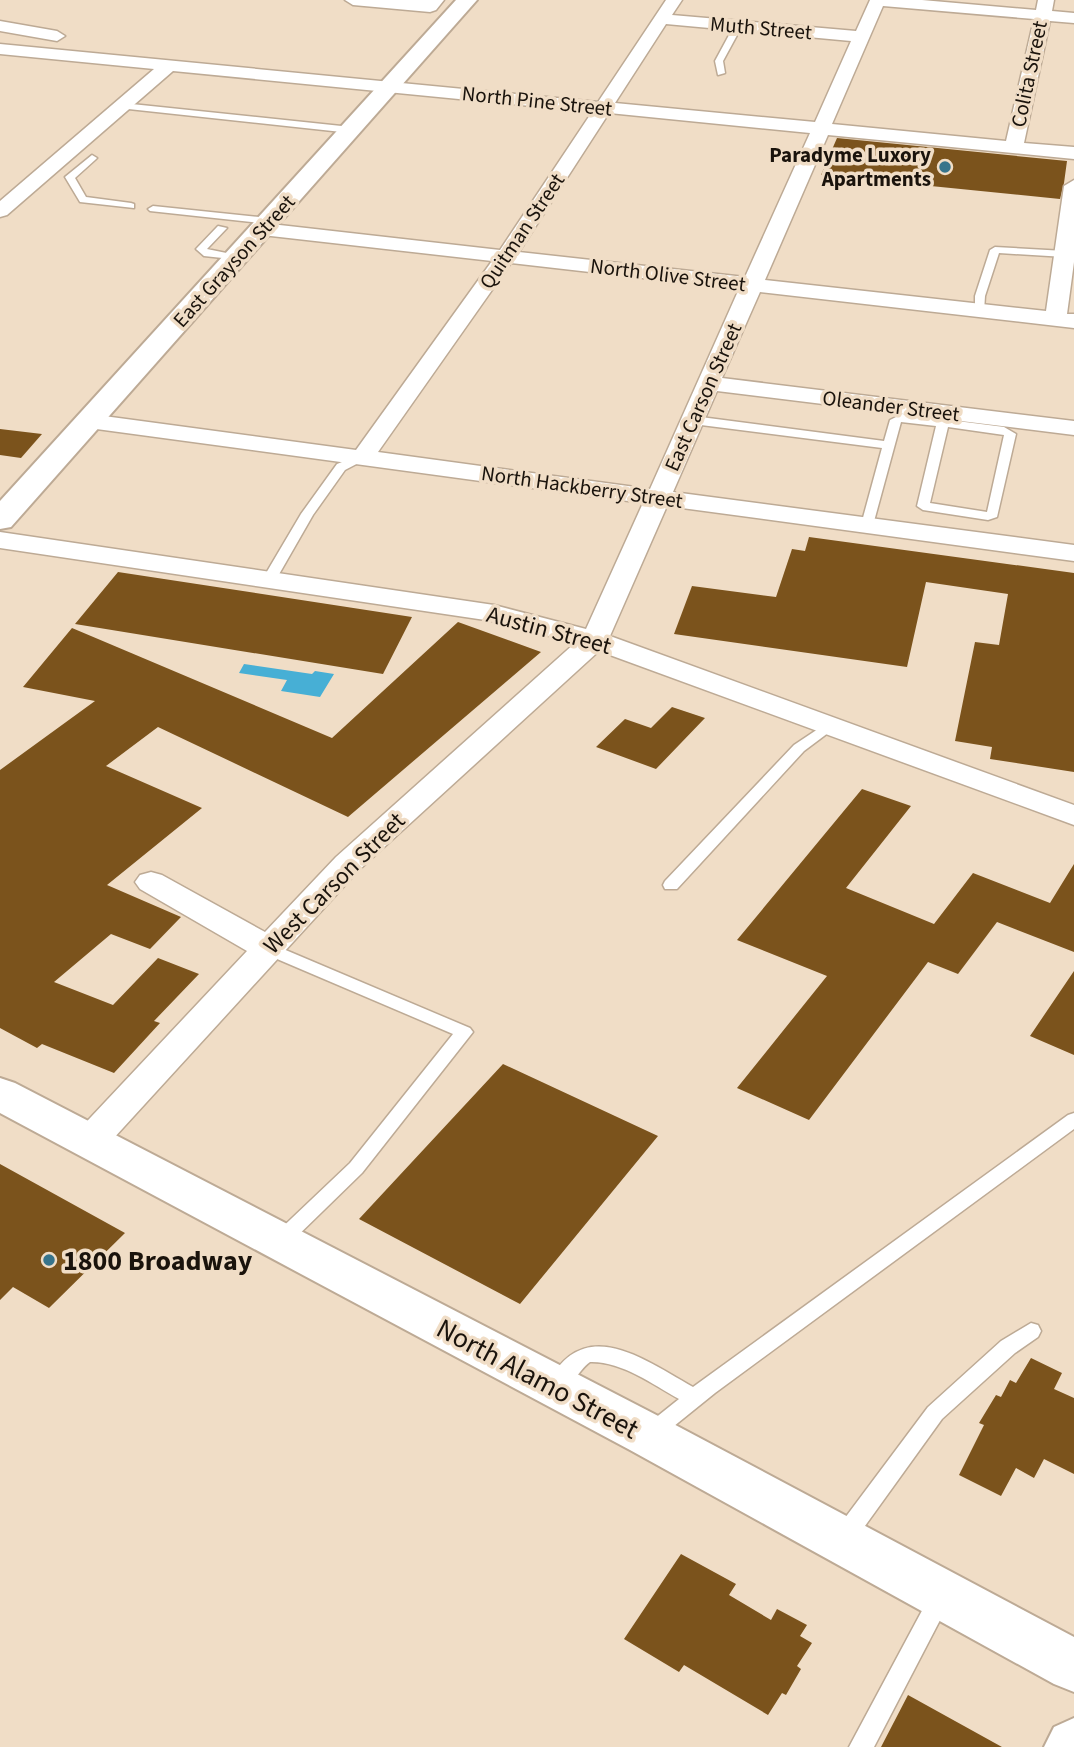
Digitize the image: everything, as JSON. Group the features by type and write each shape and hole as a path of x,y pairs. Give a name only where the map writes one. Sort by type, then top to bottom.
{"street":[{"path":"353,0 433,3"},
{"name":"East Grayson Street","path":"0,520 467,0"},
{"name":"Quitman Street","path":"362,458 506,256 674,0"},
{"path":"878,1 1044,8 1074,18"},
{"name":"East Carson Street","path":"595,640 878,1"},
{"name":"Colita Street","path":"1014,147 1044,8"},
{"name":"Muth Street","path":"661,19 862,37"},
{"path":"0,26 93,43 367,67"},
{"name":"North Pine Street","path":"0,49 1074,153"},
{"path":"0,211 169,66"},
{"path":"1065,320 1065,254 1074,186"},
{"name":"North Olive Street","path":"265,225 506,256 1065,320"},
{"name":"Oleander Street","path":"709,383 1074,428"},
{"name":"North Hackberry Street","path":"89,421 1074,553"},
{"name":"Austin Street","path":"0,540 494,613 595,640 1074,816"},
{"name":"West Carson Street","path":"89,1142 346,864 595,640"},
{"path":"151,883 270,948"},
{"name":"North Alamo Street","path":"0,1094 648,1435 1074,1666"}],"lane":[{"path":"721,73 719,61 738,26"},
{"path":"122,106 351,130"},
{"path":"92,158 70,177 83,200 131,206"},
{"path":"55,164 82,167"},
{"path":"152,209 265,225"},
{"path":"222,228 201,249 208,254 237,258"},
{"path":"979,311 980,296 995,250 1003,248 1065,254"},
{"path":"693,419 890,445"},
{"path":"867,525 896,420 943,423 1010,434 993,514 988,516 960,513 923,506 943,423"},
{"path":"269,580 307,514 341,467 362,458"},
{"path":"954,537 960,513"},
{"path":"671,885 799,748 827,727"},
{"path":"270,948 464,1032 356,1168 279,1242"},
{"path":"648,1435 1074,1120"},
{"path":"842,1539 935,1413 1008,1347 1031,1331"},
{"path":"556,1387 573,1365 586,1354 605,1354 695,1398"},
{"path":"861,1747 943,1594"}],"water":[{"path":"244,664 312,674 315,671 334,674 320,697 281,691 287,680 239,673"}],"building":[{"name":"Paradyme Luxory Apartments","path":"837,138 1067,161 1064,183 1060,199 821,175"},
{"path":"0,429 42,434 21,458 0,455"},
{"path":"809,537 1074,573 1074,772 990,759 992,747 955,741 975,642 999,645 1008,594 926,582 907,667 674,634 692,586 776,597 792,549 805,551"},
{"path":"118,572 412,617 383,674 75,624"},
{"path":"458,622 541,652 348,817 158,727 106,766 202,808 107,885 181,917 150,949 111,934 54,982 113,1005 158,958 199,974 154,1021 160,1023 114,1073 42,1044 37,1048 0,1028 0,770 95,701 23,687 72,628 332,738"},
{"path":"672,707 705,718 656,769 596,747 625,719 651,728"},
{"path":"862,789 911,806 846,888 934,924 973,873 1050,903 1074,864 1074,952 997,922 958,974 928,962 809,1120 737,1088 827,976 737,940"},
{"path":"1074,971 1074,1055 1030,1036"},
{"path":"503,1064 658,1136 520,1304 359,1219"},
{"name":"1800 Broadway","path":"0,1164 125,1233 49,1308 13,1287 0,1300"},
{"path":"1031,1358 1062,1373 1054,1389 1074,1398 1074,1474 1044,1459 1034,1478 1016,1468 1001,1496 959,1475 984,1425 979,1423 996,1395 1001,1397 1010,1380 1016,1383"},
{"path":"681,1554 736,1584 729,1595 771,1620 777,1609 807,1625 800,1636 812,1643 797,1666 801,1669 786,1695 782,1693 768,1715 684,1665 679,1672 624,1639"},
{"path":"908,1695 1002,1747 881,1747"}],"place":[{"name":"Paradyme Luxory Apartments","path":"945,167"},
{"name":"1800 Broadway","path":"49,1260"}]}
